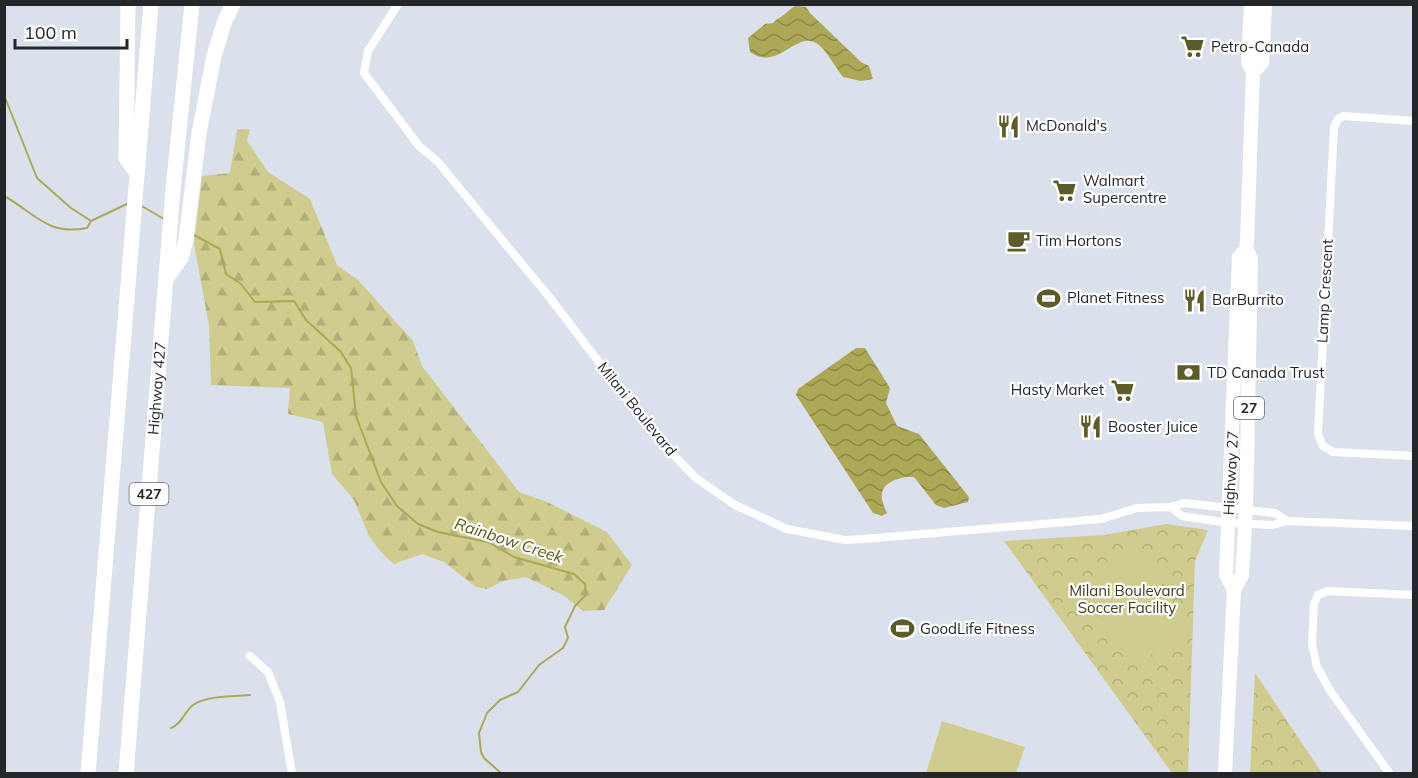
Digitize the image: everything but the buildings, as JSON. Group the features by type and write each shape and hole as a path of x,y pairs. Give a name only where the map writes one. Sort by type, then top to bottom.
{"highway":[{"path":"128,4 126,158 137,173"},
{"name":"427","path":"88,774 152,4"},
{"name":"Highway 427","path":"126,774 167,277 177,246 174,190 192,4"},
{"path":"177,246 192,192 199,133 214,56 224,23 233,4"}],"main road":[{"name":"Highway 27","path":"1225,774 1234,590 1242,575 1246,517 1251,258 1246,249 1253,72 1248,62 1251,4"},
{"name":"Highway 27","path":"1253,72 1262,63 1264,4"},
{"name":"Highway 27","path":"1234,590 1226,575 1239,257 1246,249"}],"street":[{"name":"Milani Boulevard","path":"398,4 368,51 364,73 419,146 438,162 550,298 656,437 696,478 735,505 787,529 845,540 1038,526 1101,519 1137,508 1171,507 1184,504 1229,508 1246,517"},
{"name":"Lamp Crescent","path":"1413,121 1344,116 1339,118 1334,127 1318,434 1323,446 1333,452 1413,456"},
{"name":"Milani Boulevard","path":"1171,507 1182,516 1229,523 1246,517"},
{"path":"1246,517 1275,513 1287,521"},
{"path":"1246,517 1273,525 1287,521 1413,526"},
{"path":"1390,774 1331,692 1317,667 1312,644 1314,604 1318,595 1327,591 1413,595"},
{"path":"250,656 268,672 280,702 292,774"}],"green space":[{"path":"250,129 247,141 268,172 310,199 337,265 358,280 413,341 422,366 519,492 545,501 607,532 632,565 604,610 583,611 563,595 526,577 503,581 487,589 476,587 444,562 422,554 394,564 369,536 354,500 332,474 323,422 288,414 290,388 211,385 209,326 194,244 202,176 230,173 237,130"},
{"name":"Milani Boulevard Soccer Facility","path":"1166,524 1208,530 1195,561 1188,773 1172,773 1004,541 1104,535"},
{"path":"1135,547 1191,627 1135,666 1079,586"},
{"path":"1255,673 1322,773 1250,773"},
{"path":"942,721 1025,747 1016,773 926,773"}],"water":[{"path":"796,6 806,7 861,62 869,66 873,79 861,81 843,77 824,50 816,43 809,41 801,42 769,57 760,57 750,52 748,38 765,24 773,23"},
{"path":"856,348 865,348 890,388 886,403 897,426 919,434 969,497 968,502 944,508 936,505 914,477 909,477 887,484 882,493 882,501 887,513 882,516 873,513 796,395 798,389"}],"waterway":[{"name":"Rainbow Creek","path":"4,95 37,178 71,208 91,221"},
{"path":"4,196 51,226 73,230 87,228 91,221"},
{"name":"Rainbow Creek","path":"91,221 129,203"},
{"name":"Rainbow Creek","path":"140,205 164,219"},
{"name":"Rainbow Creek","path":"192,234 220,249 226,274 241,284 255,302 294,301 306,320 341,352 351,368 356,416 381,482 397,506 418,524 438,532 488,542 514,557 574,574 585,584 586,595 575,606 565,627 568,638 563,648 539,665 518,692 500,700 487,713 479,733 481,752 484,758 502,774"},
{"path":"171,728 178,724 190,708 198,702 220,697 250,695"}],"place":[{"name":"Petro-Canada","path":"1193,47"},
{"name":"McDonald's","path":"1008,126"},
{"name":"Walmart Supercentre","path":"1065,190"},
{"name":"Tim Hortons","path":"1018,241"},
{"name":"Planet Fitness","path":"1049,298"},
{"name":"BarBurrito","path":"1194,300"},
{"name":"TD Canada Trust","path":"1189,373"},
{"name":"Hasty Market","path":"1122,390"},
{"name":"Booster Juice","path":"1090,427"},
{"name":"GoodLife Fitness","path":"902,629"}]}
